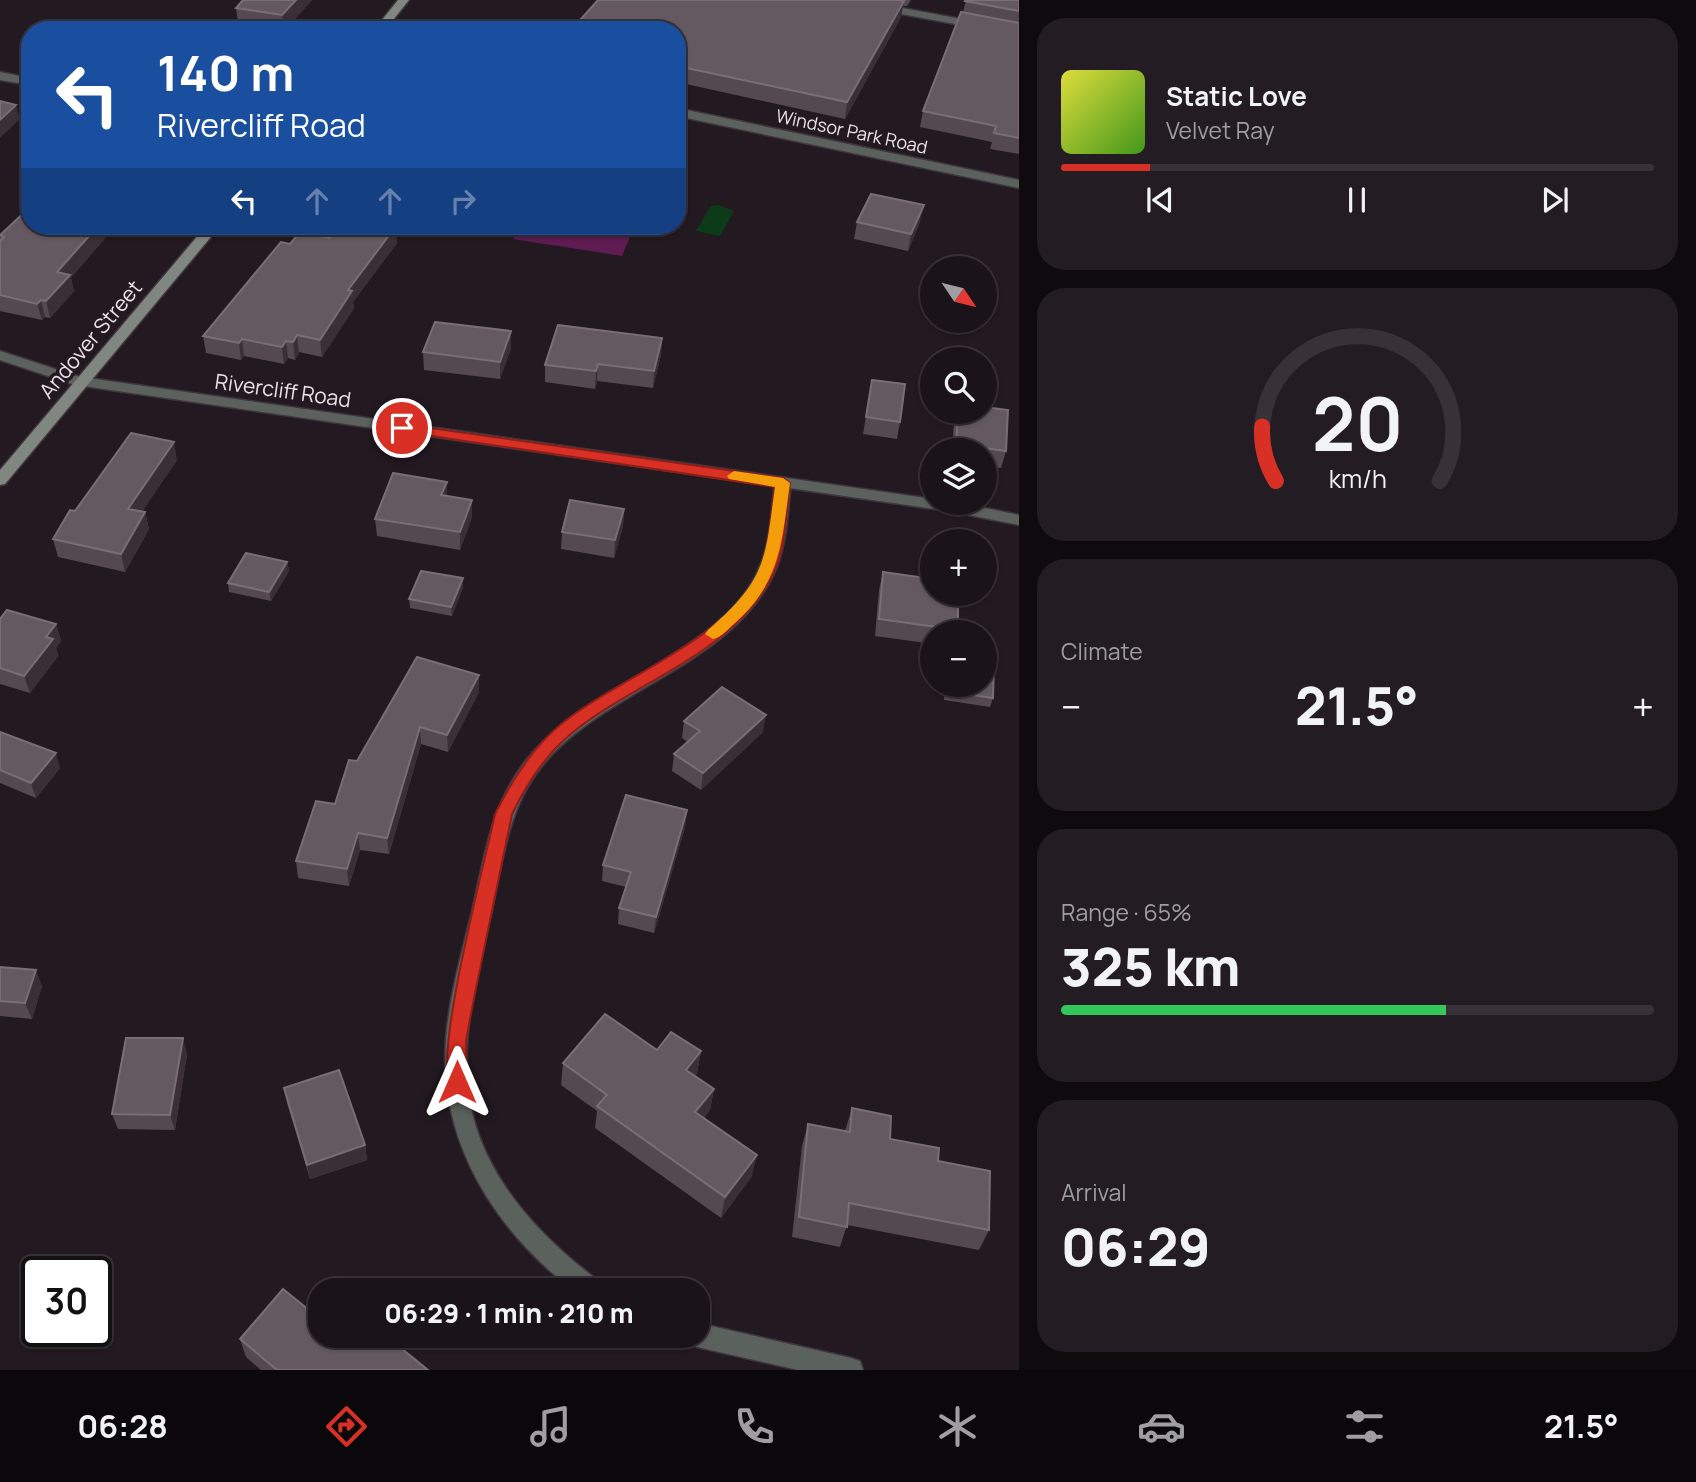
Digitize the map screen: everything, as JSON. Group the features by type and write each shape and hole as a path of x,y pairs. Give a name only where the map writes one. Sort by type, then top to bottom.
{"main road":[{"path":"386,21 404,0"},
{"name":"Andover Street","path":"0,480 205,235"}],"street":[{"path":"842,0 1019,33"},
{"path":"0,76 21,80"},
{"name":"Windsor Park Road","path":"686,114 1019,184"},
{"name":"Rivercliff Road","path":"0,355 81,382 948,506 1019,520"},
{"path":"574,1278 532,1240 502,1203 480,1164 464,1123 457,1082 457,1041 504,814 515,791 545,749 565,730 588,713 692,650 738,612 756,592 774,550 783,483"},
{"path":"710,1338 850,1370"}],"shaded area":[{"path":"719,205 734,211 720,236 696,231 711,206"},
{"path":"515,235 631,235 622,256 513,239"}],"building":[{"path":"243,0 296,0 282,15 236,8"},
{"path":"598,0 904,1 847,102 686,68 686,21 579,21"},
{"path":"1019,0 1019,11 965,1"},
{"path":"961,12 1019,23 1019,138 994,133 996,126 923,111"},
{"path":"0,101 16,105 0,120"},
{"path":"871,194 924,205 911,234 857,222"},
{"path":"21,215 21,235 90,235 57,272 70,275 46,301 41,300 37,304 0,295 0,241 4,237 0,235"},
{"path":"298,235 330,238 332,235 389,235 348,290 352,291 320,340 297,335 293,342 286,341 282,347 242,339 239,343 203,336 281,242 290,244"},
{"path":"435,322 511,331 500,362 423,352"},
{"path":"558,325 662,338 654,371 598,364 596,371 545,365"},
{"path":"872,380 905,384 900,422 866,417"},
{"path":"997,409 1008,410 1006,451 997,450 997,438 956,438 957,424 997,424"},
{"path":"131,433 174,442 128,509 145,512 121,554 53,539 70,510 75,511"},
{"path":"393,473 447,482 441,495 472,500 460,532 375,519"},
{"path":"570,500 624,509 615,540 562,532"},
{"path":"246,553 287,562 269,592 228,583"},
{"path":"421,571 463,578 451,607 409,599"},
{"path":"883,572 920,577 920,606 958,606 958,620 920,620 920,625 879,619"},
{"path":"7,610 56,624 46,637 53,639 24,676 0,668 0,619"},
{"path":"417,657 479,675 447,735 420,727 387,838 358,833 347,869 296,861 316,801 335,804 349,760 357,761"},
{"path":"722,687 766,715 703,773 674,754 700,731 684,721"},
{"path":"0,732 56,753 31,783 0,770"},
{"path":"626,795 687,810 656,917 619,908 631,872 603,865"},
{"path":"0,967 36,970 25,1003 0,1001"},
{"path":"605,1014 657,1050 671,1032 701,1051 686,1070 714,1089 695,1112 757,1155 725,1197 597,1106 607,1095 563,1063"},
{"path":"126,1038 183,1038 170,1115 112,1114"},
{"path":"339,1070 365,1145 307,1165 284,1088"},
{"path":"852,1108 891,1116 890,1139 939,1148 938,1161 990,1171 989,1230 849,1203 847,1227 799,1217 808,1124 850,1132"},
{"path":"283,1289 308,1309 308,1348 401,1348 428,1370 277,1370 240,1339"}],"slow traffic":[{"path":"713,634 756,592 767,571 774,550 783,483 734,476"}],"route":[{"path":"402,428 783,483 774,550 756,592 716,632 692,650 588,713 565,730 545,749 515,791 504,814 497,841 463,1003 457,1041 457,1082"}]}
